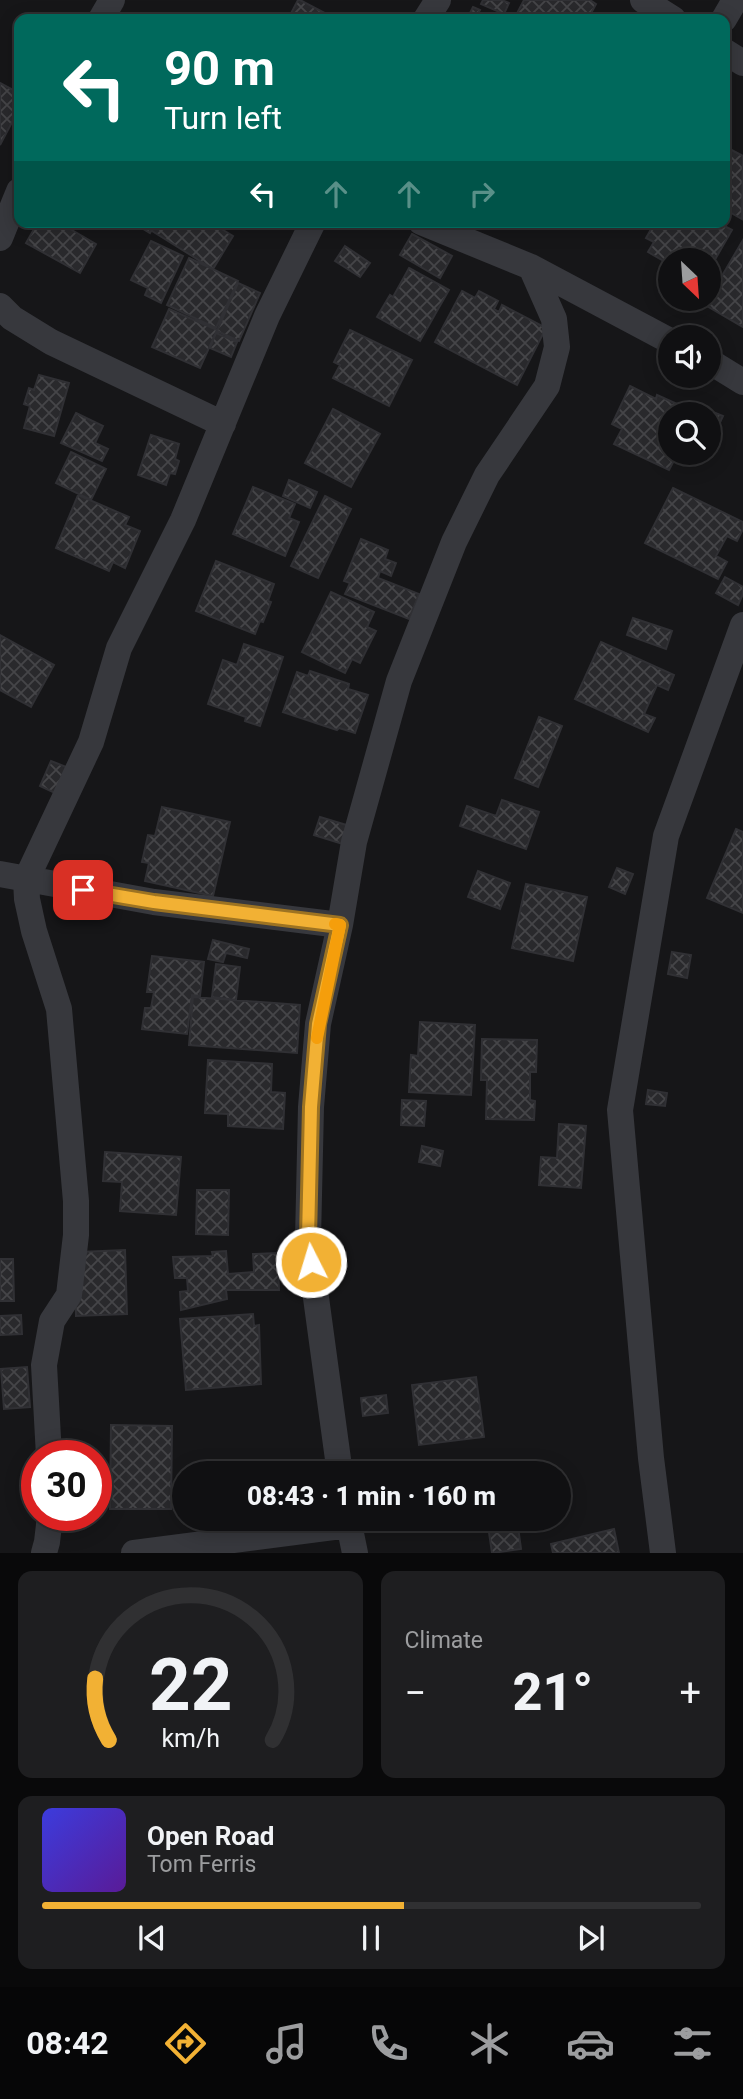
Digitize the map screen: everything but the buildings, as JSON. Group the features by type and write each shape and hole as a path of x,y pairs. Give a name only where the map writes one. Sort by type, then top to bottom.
{"street":[{"path":"643,0 665,14"},
{"path":"0,238 14,203"},
{"path":"48,1440 44,1365 52,1321 69,1295 76,1235 76,1202 59,1009 34,931 27,900 26,880 90,741 119,648 183,520 267,316 310,228"},
{"path":"436,228 531,267 658,335"},
{"path":"338,1461 308,1238 311,1107 318,1024 340,925 354,842 400,681 454,542 487,475 547,386 557,347 554,319 531,267"},
{"path":"0,306 12,318 51,342 223,424"},
{"path":"721,368 743,382"},
{"path":"663,1553 620,1110 666,836 743,625"},
{"path":"0,874 154,902 340,925"},
{"path":"44,1553 48,1531"},
{"path":"134,1553 286,1531"},
{"path":"350,1531 355,1553"}],"slow traffic":[{"path":"317,1038 340,925 335,924"}],"route":[{"path":"83,890 154,902 340,925 318,1024 311,1107 308,1238 311,1262"}]}
